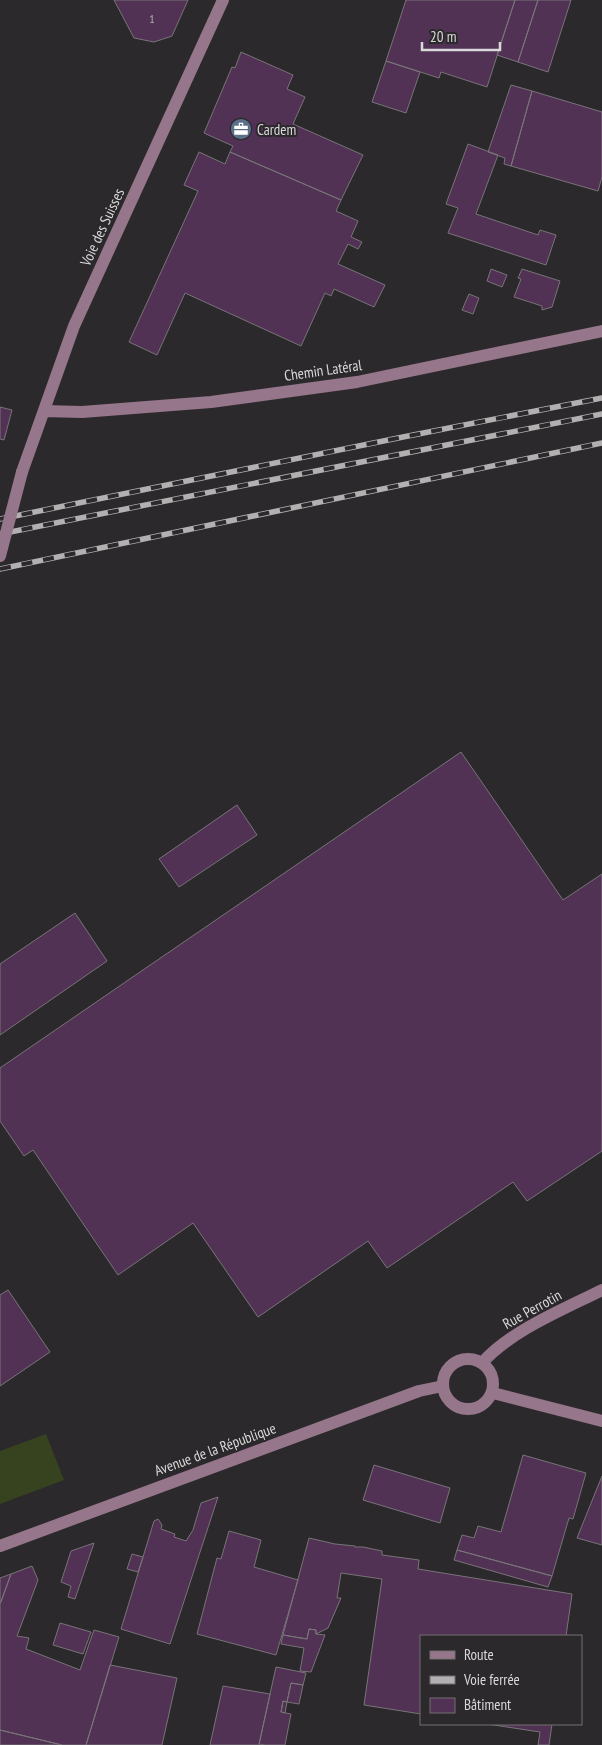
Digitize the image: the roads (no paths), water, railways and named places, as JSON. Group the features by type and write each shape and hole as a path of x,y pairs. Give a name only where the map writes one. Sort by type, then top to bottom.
{"street":[{"name":"Voie des Suisses","path":"0,556 22,472 74,326 223,0"},
{"name":"Chemin Latéral","path":"44,411 82,412 211,402 357,382 602,330"},
{"name":"Rue Perrotin","path":"482,1362 492,1351 522,1331 602,1290"},
{"path":"473,1359 482,1362 492,1376 494,1384 493,1393 482,1406 465,1410 456,1407 445,1394 443,1386 448,1368 455,1362 464,1360 473,1359"},
{"name":"Avenue de la République","path":"0,1546 419,1390 443,1386"},
{"path":"493,1393 602,1421"}],"railway":[{"path":"0,519 602,398"},
{"path":"0,534 602,414"},
{"path":"0,569 602,443"}],"place":[{"name":"Cardem","path":"241,129"}]}
